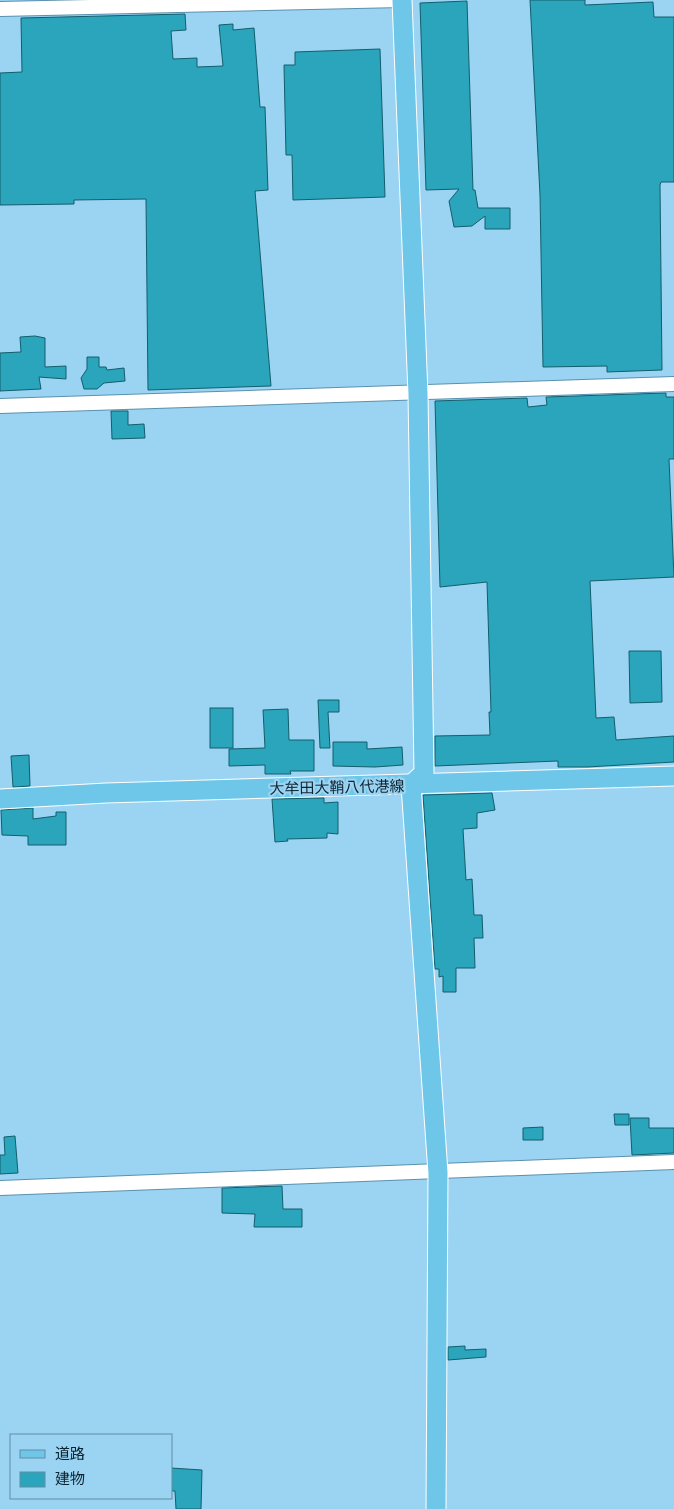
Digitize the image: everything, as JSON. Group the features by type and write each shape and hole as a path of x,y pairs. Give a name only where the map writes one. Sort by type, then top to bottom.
{"main road":[{"path":"402,0 418,394 424,773 410,785 438,1173 436,1509"},
{"name":"大牟田大鞘八代港線","path":"0,799 106,793 674,776"}],"street":[{"path":"0,9 402,0"},
{"path":"0,406 418,394 674,384"},
{"path":"0,1188 438,1173 674,1162"}],"building":[{"path":"530,0 585,0 585,5 653,2 654,17 674,17 674,182 661,182 660,185 662,370 607,372 607,366 543,367 540,195"},
{"path":"467,1 473,190 475,190 478,208 510,208 510,229 485,229 485,216 472,226 454,227 449,201 459,189 426,190 420,3"},
{"path":"185,14 186,30 171,31 173,59 197,58 197,67 223,66 219,25 233,24 233,30 254,28 260,107 265,107 268,190 255,191 271,386 148,390 146,199 74,200 74,204 0,205 0,73 22,72 21,18"},
{"path":"380,49 385,197 293,200 292,155 286,155 284,65 295,65 295,52"},
{"path":"35,336 45,338 45,367 66,366 66,379 39,377 41,389 0,391 0,353 21,352 20,337"},
{"path":"87,357 99,357 99,367 106,367 107,370 124,368 125,381 104,383 97,389 84,389 81,378 87,369"},
{"path":"666,393 666,397 674,397 674,459 669,459 674,577 590,581 596,718 614,717 616,740 674,736 674,762 587,767 558,767 558,761 435,766 435,736 490,735 489,712 491,712 487,582 440,587 435,401 527,398 528,407 547,405 546,397"},
{"path":"111,411 128,411 128,425 144,424 145,438 112,439"},
{"path":"629,651 661,651 662,702 630,703"},
{"path":"318,700 339,700 339,712 328,712 330,748 320,748"},
{"path":"210,708 233,708 233,748 210,748"},
{"path":"288,709 289,740 314,740 314,771 290,771 291,774 265,774 265,765 229,766 229,749 265,748 263,710"},
{"path":"333,742 367,742 367,749 402,747 403,765 375,767 333,766"},
{"path":"29,755 30,786 13,787 11,756"},
{"path":"492,793 495,810 477,813 477,828 463,829 466,880 472,879 474,915 482,915 483,938 474,938 475,968 456,968 456,992 443,992 443,976 439,977 439,969 435,969 423,795"},
{"path":"324,798 324,803 338,802 338,834 327,833 327,838 287,839 288,841 275,842 272,799"},
{"path":"33,808 33,819 56,816 56,812 66,812 66,845 28,845 28,836 2,835 1,810"},
{"path":"614,1114 629,1114 629,1125 615,1125"},
{"path":"630,1118 649,1118 649,1128 674,1128 674,1153 632,1155"},
{"path":"543,1127 543,1140 523,1140 523,1128"},
{"path":"15,1136 18,1173 0,1174 0,1155 5,1155 4,1137"},
{"path":"282,1186 283,1209 302,1209 302,1227 254,1227 255,1214 222,1213 222,1188"},
{"path":"465,1346 465,1350 486,1349 486,1357 448,1360 448,1347"},
{"path":"172,1468 202,1470 201,1509 176,1509 175,1491 172,1491"}]}
